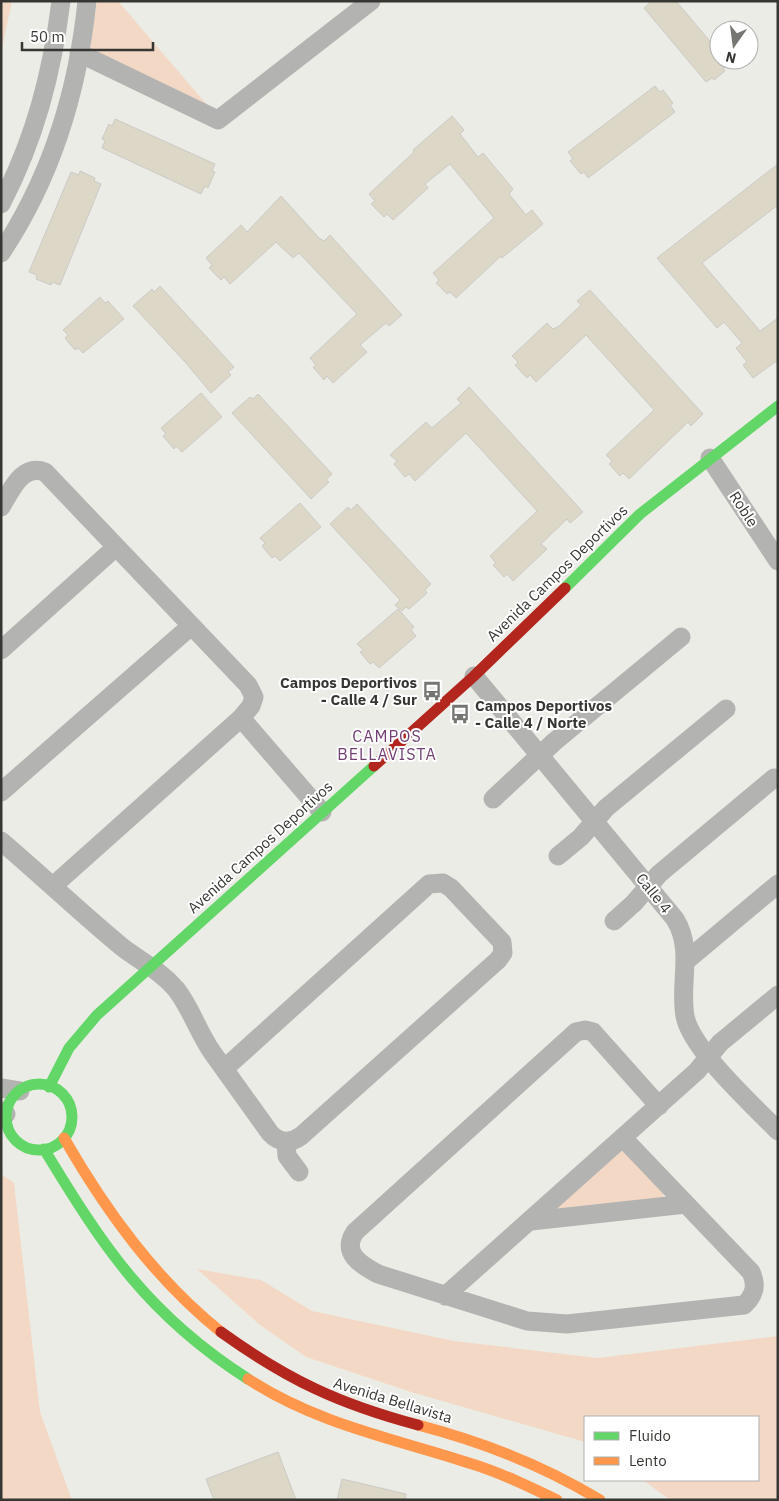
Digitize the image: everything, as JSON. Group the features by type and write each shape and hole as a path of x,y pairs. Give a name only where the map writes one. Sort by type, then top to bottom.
{"street":[{"path":"1,204 26,152 47,88 61,1"},
{"path":"1,253 28,208 49,162 70,94 79,54 86,1"},
{"path":"79,54 218,120 370,1"},
{"name":"Avenida Campos Deportivos","path":"49,1086 57,1067 76,1037 150,966 474,676 619,532 778,406"},
{"name":"Roble","path":"710,458 771,535 778,561"},
{"path":"1,507 22,475 27,471 39,470 49,476 251,688 253,702 241,718 53,886"},
{"path":"1,650 116,547"},
{"path":"1,792 190,626"},
{"path":"493,799 540,756 681,637"},
{"name":"Calle 4","path":"474,676 680,926 686,947 685,1016 693,1039 708,1058 775,1122"},
{"path":"558,856 581,837 606,808 726,709"},
{"path":"241,718 277,763 322,812"},
{"path":"614,921 659,874 774,778"},
{"path":"1,841 124,948 150,966 175,988 184,1001 204,1042 270,1133 280,1141 286,1142 301,1136 498,960 504,948 499,937 451,888 442,883 429,884 224,1069"},
{"path":"686,961 778,884"},
{"path":"445,1296 659,1106 697,1071 720,1043 778,995"},
{"path":"623,1138 751,1272 755,1286 754,1294 744,1305 554,1325 527,1322 378,1274 359,1263 350,1248 352,1237 576,1032 585,1030 593,1032 659,1106"},
{"path":"34,1085 49,1086 62,1095 70,1108 71,1124 64,1138 55,1146 44,1149 28,1148 16,1141 7,1127 4,1113 10,1101 10,1090 34,1085"},
{"name":"Avenida Bellavista","path":"64,1138 113,1219 141,1255 187,1302 244,1349 274,1368 327,1396 373,1412 453,1434 506,1452 564,1479 600,1500"},
{"path":"286,1142 287,1156 299,1172"},
{"path":"44,1149 93,1228 123,1270 178,1328 229,1367 260,1386 320,1416 364,1433 499,1473 557,1500"},
{"path":"531,1221 686,1204"}],"shaded area":[{"path":"1,1 12,1 1,53"},
{"path":"97,1 118,1 208,106 90,49"},
{"path":"623,1150 664,1193 662,1200 557,1209 556,1203 614,1151"},
{"path":"1,1174 14,1183 40,1412 72,1500 1,1500"},
{"path":"197,1269 261,1280 312,1311 454,1341 598,1358 778,1336 778,1500 670,1500 644,1481 759,1481 759,1416 584,1416 584,1442 411,1392 306,1357 260,1325"}],"building":[{"path":"652,1 676,1 709,40 709,70 725,71 714,80 712,78 706,82 644,8"},
{"path":"655,86 660,92 663,90 673,103 670,105 675,112 588,178 584,172 581,174 570,161 573,159 568,152"},
{"path":"452,116 464,130 460,134 478,157 483,153 513,189 509,194 526,215 532,210 543,224 502,258 501,256 456,298 450,292 447,294 436,283 439,280 433,273 494,218 450,164 425,184 428,188 393,220 387,214 384,217 371,204 375,201 369,194 414,152 413,150"},
{"path":"115,119 215,164 212,171 215,172 208,188 205,186 201,194 102,148 105,141 102,139 109,124 112,126"},
{"path":"778,164 778,205 702,263 760,331 778,318 778,360 753,378 743,365 747,362 736,348 742,343 724,322 717,328 657,258"},
{"path":"80,171 95,178 94,181 101,184 60,285 52,282 51,285 36,279 37,275 29,272 71,172 79,175"},
{"path":"281,196 319,238 324,241 330,235 402,315 389,326 386,323 360,345 367,352 333,383 327,376 324,380 313,367 316,365 310,358 357,314 299,253 293,258 276,242 230,284 224,277 221,280 209,268 212,265 206,258 241,225 247,232"},
{"path":"160,286 234,367 228,372 231,375 211,393 133,306 152,289 154,292"},
{"path":"590,290 703,414 691,426 688,422 629,479 623,473 620,476 609,464 612,461 606,455 654,410 586,335 536,382 530,375 527,378 515,365 518,362 512,356 547,323 553,329 559,326 581,305 577,301"},
{"path":"100,297 105,303 108,301 124,319 83,353 78,348 75,350 65,338 68,335 63,330"},
{"path":"469,387 583,512 570,523 567,519 541,544 547,549 513,581 507,574 504,577 493,565 496,563 490,556 537,511 466,433 415,481 409,474 405,477 394,464 397,461 390,455 426,422 432,428 461,403 457,399"},
{"path":"201,393 222,417 182,452 176,446 174,449 163,436 166,434 161,428"},
{"path":"258,394 332,474 326,480 329,482 311,499 232,413 250,397 253,399"},
{"path":"300,503 321,527 280,561 275,556 272,558 262,546 265,543 260,538"},
{"path":"357,504 431,584 425,590 427,593 409,609 406,607 402,611 395,605 400,600 330,524 348,507 351,510"},
{"path":"398,609 414,627 411,630 416,636 379,668 373,662 370,664 360,652 363,650 357,644"},
{"path":"278,1452 296,1500 214,1500 206,1479"},
{"path":"342,1479 406,1494 405,1500 337,1500"}],"traffic: fast":[{"path":"565,588 640,514 778,406"},
{"path":"49,1087 69,1048 97,1015 374,766"},
{"path":"39,1084 51,1087 62,1094 69,1105 72,1117 69,1129 62,1140 51,1147 39,1150 27,1147 16,1140 9,1129 6,1117 9,1105 16,1094 27,1087 39,1084"},
{"path":"44,1149 87,1218 131,1277 182,1330 213,1355 248,1379"}],"traffic: slow":[{"path":"64,1138 97,1192 153,1267 221,1332"},
{"path":"248,1379 274,1395 328,1419 480,1467 557,1500"},
{"path":"418,1425 466,1439 535,1465 600,1500"}],"traffic: jam":[{"path":"374,766 474,676 565,588"},
{"path":"221,1332 269,1364 315,1389 363,1408 418,1425"}],"place":[{"name":"Campos Deportivos - Calle 4 / Sur","path":"432,691"},
{"name":"Campos Deportivos - Calle 4 / Norte","path":"460,714"}],"district":[{"name":"CAMPOS BELLAVISTA","path":"387,745"}]}
